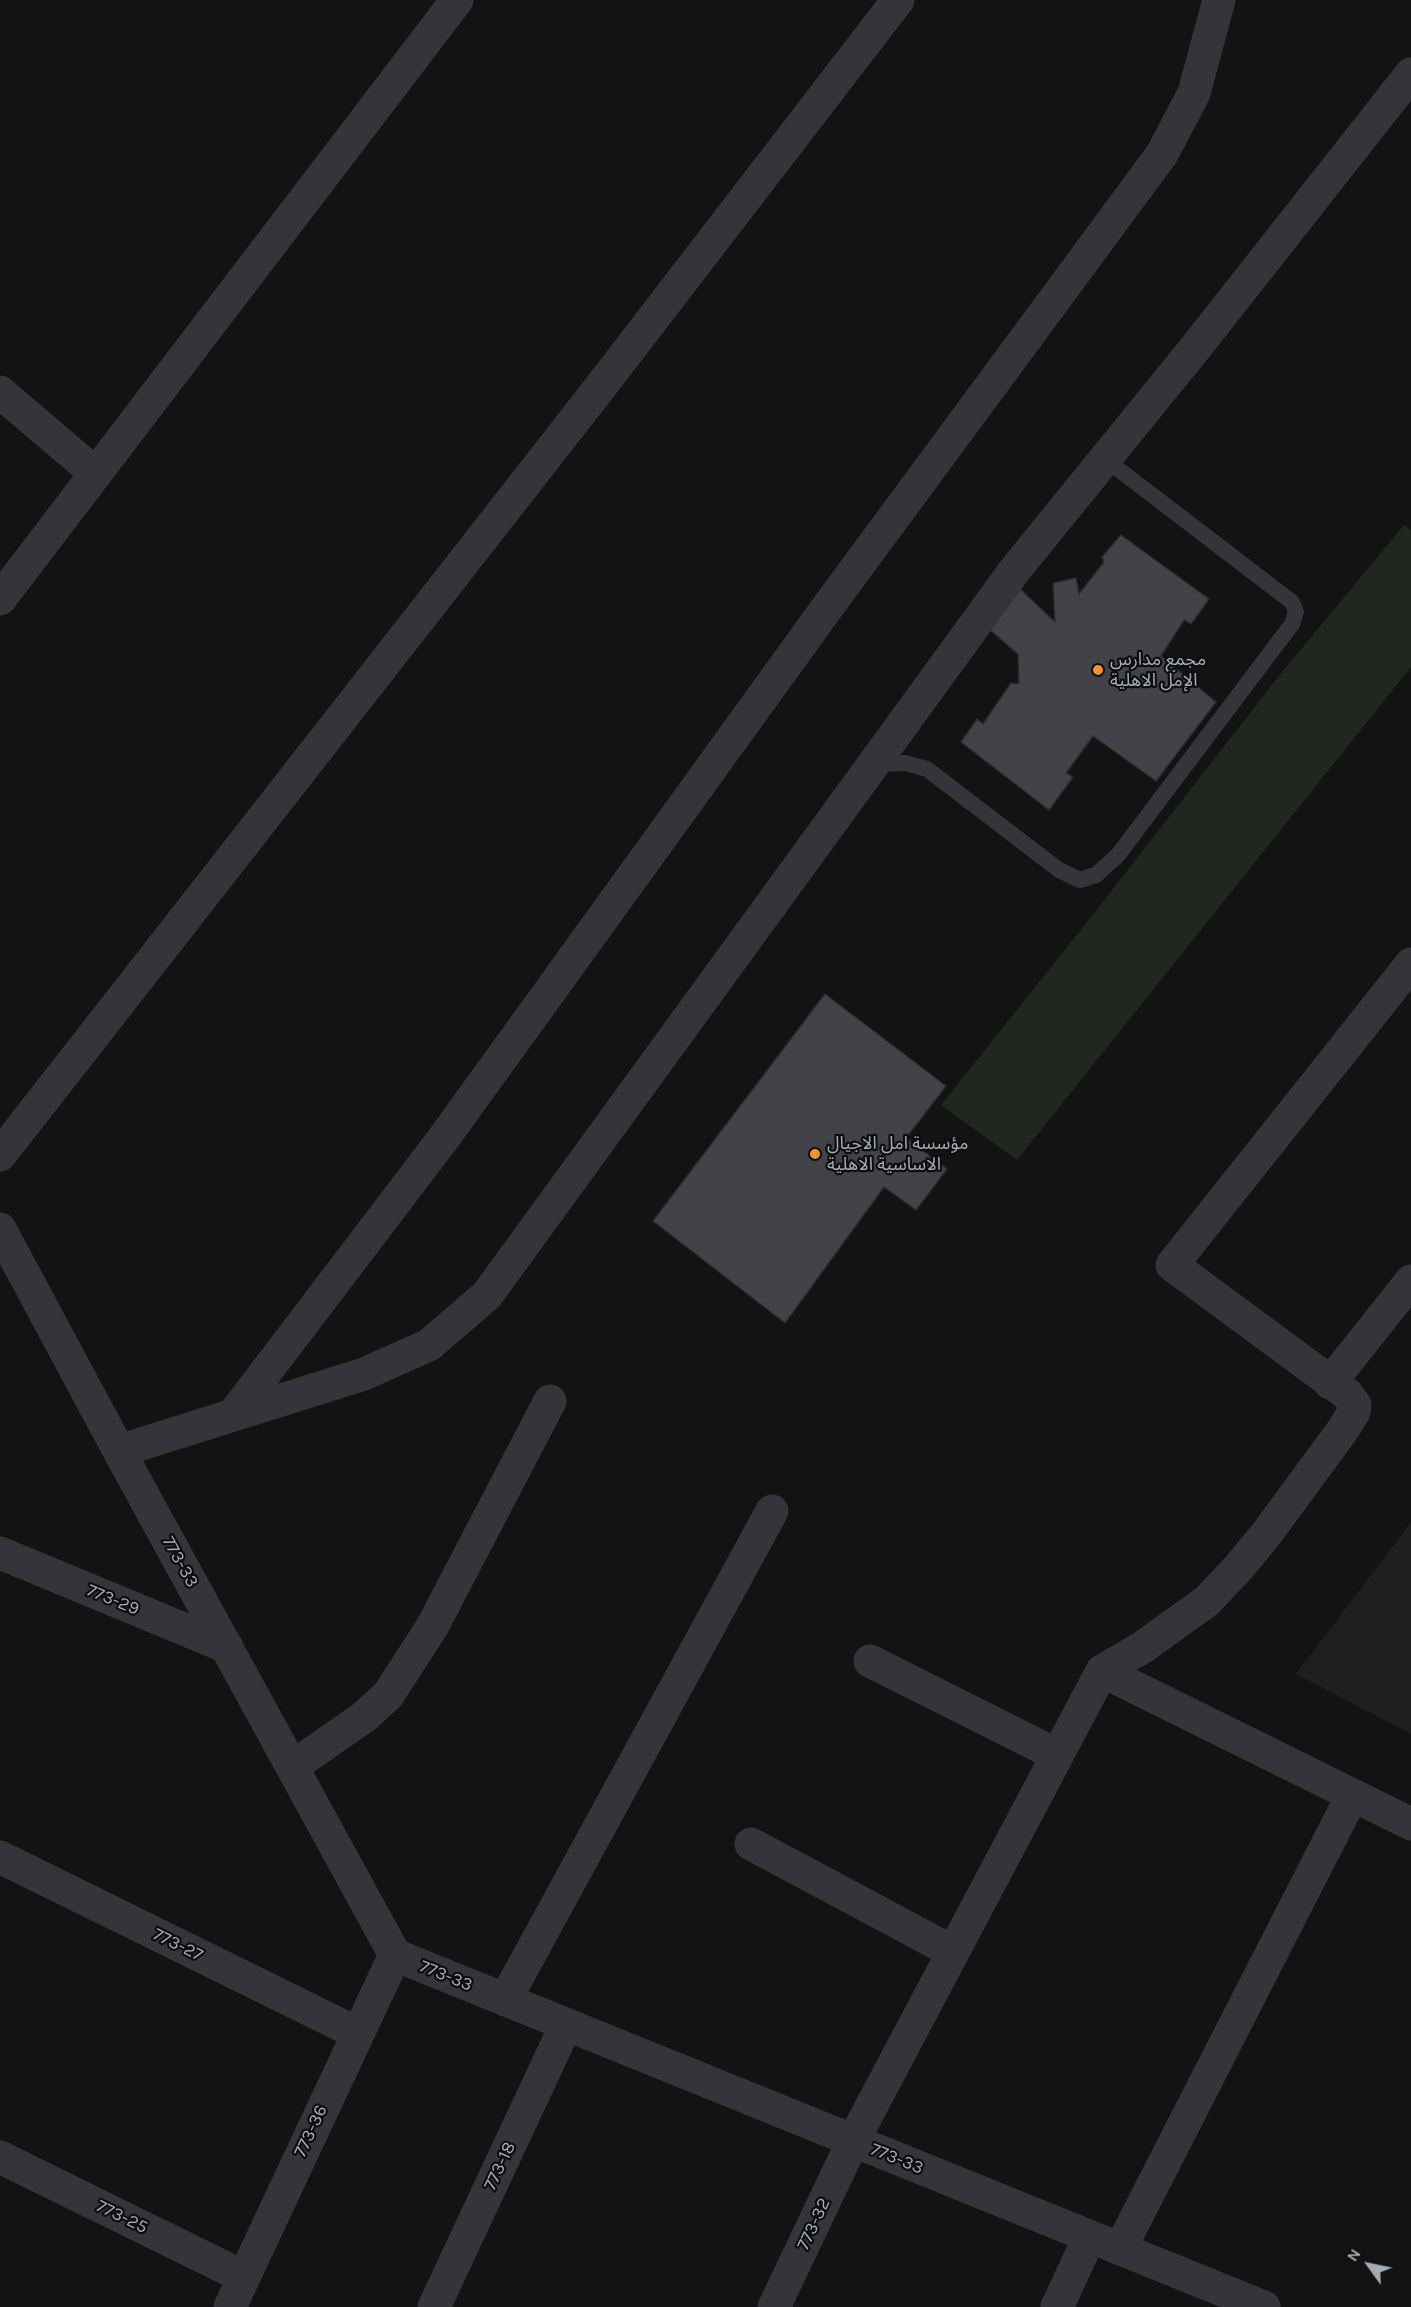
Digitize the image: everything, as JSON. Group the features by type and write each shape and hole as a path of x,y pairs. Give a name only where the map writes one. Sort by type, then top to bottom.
{"street":[{"path":"0,599 457,0"},
{"path":"0,1155 598,390 898,0"},
{"path":"233,1415 443,1139 822,615 1162,154 1194,93 1219,0"},
{"path":"119,1451 364,1374 429,1345 487,1295 1014,571 1411,74"},
{"path":"0,392 95,473"},
{"path":"1102,1671 1143,1647 1207,1601 1267,1533 1354,1412 1355,1405 1352,1399 1172,1264 1411,964"},
{"name":"773-33","path":"0,1229 395,1956 1120,2249 1247,2304"},
{"path":"1330,1383 1411,1281"},
{"path":"292,1767 364,1717 388,1695 432,1627 550,1401"},
{"path":"504,2000 772,1511"},
{"name":"773-29","path":"0,1553 227,1647"},
{"path":"870,1661 1057,1755"},
{"path":"1102,1671 1411,1824"},
{"name":"773-32","path":"774,2307 853,2142 1102,1671"},
{"path":"1120,2249 1352,1796"},
{"path":"751,1844 953,1952"},
{"name":"773-27","path":"0,1857 357,2033"},
{"name":"773-36","path":"230,2307 395,1956"},
{"name":"773-18","path":"434,2307 566,2025"},
{"name":"773-25","path":"0,2157 244,2277"},
{"path":"1057,2307 1089,2238"}],"lane":[{"path":"875,764 905,763 927,769 1059,870 1080,880 1096,875 1118,855 1292,624 1296,612 1292,602 1105,459"}],"shaded area":[{"path":"1404,525 1411,531 1411,667 1017,1160 941,1105 1282,672"},
{"path":"1411,1522 1411,1734 1296,1674"}],"building":[{"name":"مجمع مدارس الإمل الاهلية","path":"1121,535 1209,599 1191,624 1184,620 1161,656 1216,702 1156,781 1093,736 1066,773 1073,777 1049,810 961,742 977,719 983,724 1011,683 1019,684 1018,654 988,628 1019,588 1055,622 1053,583 1076,578 1079,594 1104,562 1102,557"},
{"name":"مؤسسة امل الاجيال الاساسية الاهلية","path":"825,994 946,1086 906,1138 947,1169 916,1210 884,1187 785,1323 653,1221"}],"place":[{"name":"مجمع مدارس الإمل الاهلية","path":"1098,670"},
{"name":"مؤسسة امل الاجيال الاساسية الاهلية","path":"815,1154"}]}
